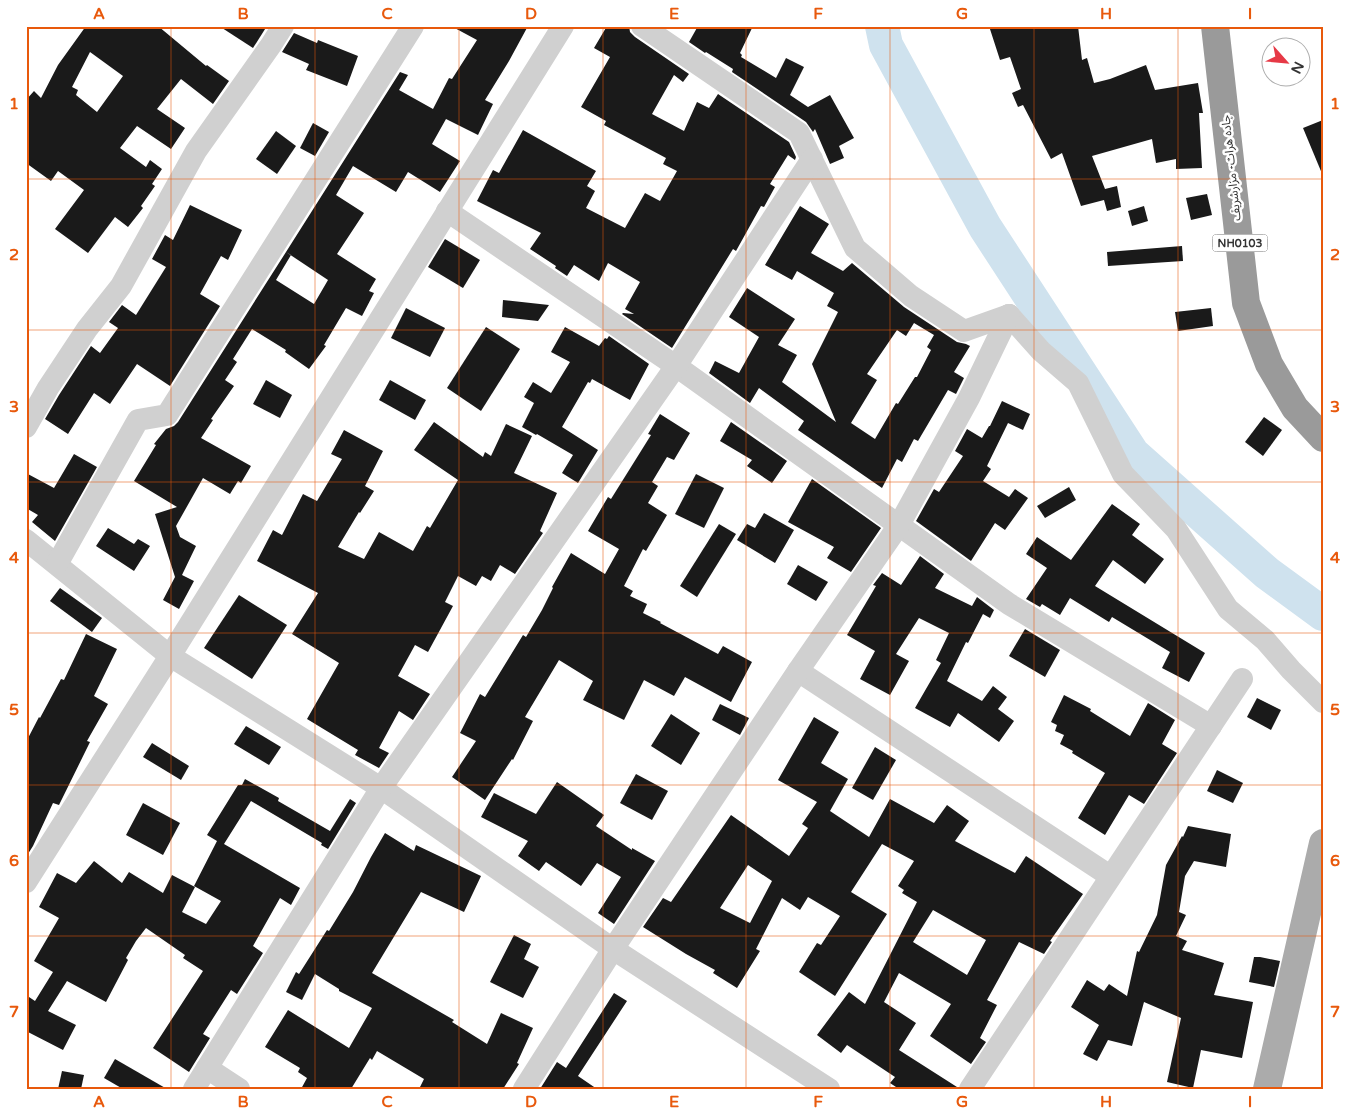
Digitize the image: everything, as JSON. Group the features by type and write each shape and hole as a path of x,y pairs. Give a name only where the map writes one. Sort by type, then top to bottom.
{"highway":[{"name":"جاده هرات- مزارشریف","path":"1215,26 1246,303 1269,364 1295,408 1323,438"}],"main road":[{"path":"1267,1089 1323,843"}],"street":[{"path":"26,427 48,388 87,329 121,286 196,151 271,46 283,26"},
{"path":"57,564 138,420 167,415 413,26"},
{"path":"26,882 170,656 562,26"},
{"path":"642,26 799,133 855,248 911,296 964,331 1009,315"},
{"path":"194,1089 381,788 676,366 812,159"},
{"path":"447,211 676,366 1009,604 1211,726"},
{"path":"524,1089 613,950 798,671 899,525 969,398 1009,315"},
{"path":"1009,315 1041,351 1078,383 1123,474 1176,529 1228,609 1265,640 1291,670 1323,702"},
{"path":"26,540 170,656 381,788 613,950 829,1089"},
{"path":"798,671 1110,876"},
{"path":"970,1089 1242,679"},
{"path":"207,1068 239,1089"}],"building":[{"path":"86,26 158,26 206,66 229,81 213,104 181,79 157,109 185,128 171,149 137,126 120,148 146,167 150,160 162,169 152,184 155,186 141,206 143,208 128,227 115,217 88,253 55,229 84,190 58,171 51,181 26,163 26,100 34,91 41,98 58,65","holes":["90,52 123,76 97,112 76,95 78,90 72,87"]},
{"path":"219,26 267,26 253,48"},
{"path":"451,26 528,26 485,100 493,104 478,135 446,119 432,144 460,161 440,192 408,172 396,192 353,166 336,195 364,213 337,254 376,279 369,291 374,293 362,316 346,308 324,345 326,346 309,369 285,352 286,350 252,329 233,359 237,362 225,380 234,386 211,419 213,420 201,438 251,466 241,483 238,481 230,494 203,478 176,526 180,537 196,546 182,575 194,581 179,609 163,600 175,577 155,514 177,507 134,481 156,445 154,444 166,429 178,422 400,72 408,75 399,90 433,109 449,78 452,79 477,40","holes":["291,255 328,280 314,304 276,280"]},
{"path":"607,26 629,26 630,32 635,37 689,74 683,82 674,75 652,114 684,131 697,102 709,108 718,94 789,142 796,157 795,160 788,155 770,184 775,187 764,207 761,206 736,251 733,249 672,348 622,314 634,314 625,309 640,282 608,263 599,281 574,265 567,276 555,268 556,266 530,249 541,233 477,201 493,170 499,173 523,130 596,171 587,186 595,191 586,208 625,228 645,193 660,201 677,171 663,164 666,158 604,125 606,121 581,107 610,57 594,48"},
{"path":"698,26 753,26 740,53 741,57 776,78 786,58 804,67 790,95 808,107 830,95 854,138 839,146 844,158 830,164 815,129 813,132 806,122 732,72 733,69 689,42"},
{"path":"989,26 1078,26 1082,60 1087,58 1094,83 1146,65 1155,90 1198,83 1203,113 1199,113 1202,168 1176,169 1176,159 1156,163 1152,139 1092,156 1105,189 1117,186 1121,207 1107,211 1104,200 1081,206 1062,153 1051,159 1023,105 1018,107 1012,93 1021,89 1010,57 1000,60"},
{"path":"294,33 317,43 318,40 358,56 347,86 306,70 309,64 282,52"},
{"path":"1323,120 1323,176 1303,128"},
{"path":"313,123 329,132 315,156 300,148"},
{"path":"276,131 296,146 277,174 256,159"},
{"path":"1207,194 1212,215 1191,220 1186,198"},
{"path":"190,205 242,230 228,260 221,256 200,294 220,306 170,386 137,364 110,404 94,393 68,434 45,419 91,346 100,353 118,328 109,322 122,305 136,315 166,267 152,259 165,235 173,240"},
{"path":"800,206 829,224 811,253 843,271 852,263 904,307 957,342 970,346 954,372 964,378 956,394 948,390 918,441 914,439 902,462 897,459 882,488 798,430 804,421 759,388 750,403 709,373 715,361 739,373 759,337 729,317 747,288 795,319 778,345 797,355 782,382 836,422 812,364 838,312 827,306 834,293 797,271 792,280 765,265","holes":["914,323 934,335 927,347 931,350 917,377 915,377 898,404 896,403 875,439 851,423 877,380 867,374 897,330 906,336"]},
{"path":"1144,206 1148,221 1132,226 1128,211"},
{"path":"445,239 480,260 463,288 428,267"},
{"path":"1182,246 1183,261 1108,266 1107,252"},
{"path":"503,300 549,305 538,321 502,317"},
{"path":"406,308 445,328 430,357 391,338"},
{"path":"1211,308 1213,326 1178,331 1175,312"},
{"path":"486,327 520,349 481,411 447,388"},
{"path":"565,327 599,346 609,336 649,364 630,400 592,379 590,383 588,382 562,427 598,450 578,483 562,473 573,455 522,427 534,403 524,397 533,382 551,393 570,362 551,352"},
{"path":"266,380 292,395 280,418 253,404"},
{"path":"390,380 426,400 415,420 379,400"},
{"path":"1002,401 1030,414 1023,430 1008,423 987,466 991,469 983,481 1009,497 1015,489 1028,498 1005,530 995,523 971,561 916,521 934,489 939,492 963,456 955,451 967,429 982,438"},
{"path":"660,414 690,433 674,460 667,457 652,482 658,486 648,503 667,515 646,551 643,549 624,586 633,591 630,596 647,604 643,613 718,654 723,646 752,662 731,702 685,677 674,696 644,680 624,720 583,700 593,681 559,660 525,717 533,721 513,760 485,800 452,777 476,741 460,733 480,694 485,697 523,635 526,637 571,553 605,574 619,549 588,531 608,497 611,499 651,435 648,434"},
{"path":"1264,417 1282,430 1263,456 1245,442"},
{"path":"434,422 483,457 485,452 491,456 506,424 532,436 514,473 557,493 540,531 543,533 515,574 500,565 491,581 482,576 476,586 458,576 445,602 453,606 428,652 415,645 398,676 430,694 413,720 399,711 379,748 389,753 379,768 355,755 358,750 307,719 339,663 292,634 318,593 257,561 273,530 282,535 303,494 317,501 342,459 331,454 344,430 383,451 365,486 374,491 338,547 364,559 379,532 413,551 427,526 430,528 458,480 414,450"},
{"path":"731,422 787,461 772,483 747,466 752,460 720,441"},
{"path":"74,454 97,467 55,541 32,522 38,515 26,508 26,473 54,488"},
{"path":"696,474 724,488 704,528 675,514"},
{"path":"812,479 881,528 851,572 827,558 834,547 788,522"},
{"path":"1069,487 1076,500 1045,518 1037,506"},
{"path":"1112,504 1140,524 1132,535 1164,559 1145,584 1113,560 1095,586 1205,653 1189,682 1162,668 1170,652 1112,617 1109,622 1070,598 1060,615 1042,604 1040,607 1026,599 1047,568 1026,554 1037,537 1071,560"},
{"path":"764,513 794,530 775,563 737,540 747,524 755,528"},
{"path":"719,524 736,534 697,597 680,586"},
{"path":"108,528 134,544 138,539 150,546 134,571 96,546"},
{"path":"920,556 944,574 935,588 972,606 977,597 994,610 990,618 983,614 968,643 966,642 947,681 982,701 993,686 1007,697 998,709 1014,721 999,742 958,713 950,727 915,708 941,663 936,660 949,633 919,618 896,654 909,661 890,695 860,679 875,651 847,635 876,586 873,585 882,573 901,585"},
{"path":"798,565 828,582 816,601 787,584"},
{"path":"60,588 102,618 92,632 50,601"},
{"path":"239,595 287,625 252,679 204,648"},
{"path":"1025,629 1060,650 1045,677 1009,656"},
{"path":"86,634 117,649 94,696 108,704 87,741 90,742 59,805 53,803 26,857 26,742 61,679 64,680"},
{"path":"1064,695 1091,709 1090,711 1130,736 1148,703 1175,720 1162,744 1177,753 1144,804 1129,795 1105,835 1078,818 1105,773 1060,744 1064,735 1055,731 1057,725 1051,722"},
{"path":"1257,698 1281,710 1271,730 1247,717"},
{"path":"720,704 749,718 740,735 712,720"},
{"path":"671,714 700,733 681,765 651,746"},
{"path":"814,717 839,732 821,763 848,779 830,811 869,837 890,799 934,823 947,805 969,821 955,841 1015,873 1026,856 1083,894 1050,941 1052,942 1044,954 1019,942 987,1000 997,1005 980,1038 986,1042 971,1064 930,1036 951,1004 899,973 884,1002 916,1023 899,1050 957,1087 957,1089 899,1089 890,1083 895,1077 847,1045 841,1053 817,1035 849,992 865,1004 917,902 902,893 904,890 898,886 914,861 882,844 851,892 887,914 835,996 799,972 817,943 821,945 840,916 808,897 800,910 782,898 756,949 760,951 737,988 713,973 715,970 643,927 663,898 671,902 731,815 789,856 808,828 802,824 817,802 778,780","holes":["748,865 772,881 750,923 720,908","933,910 986,940 967,975 913,942"]},
{"path":"246,726 281,747 269,765 234,744"},
{"path":"152,743 189,766 181,780 143,757"},
{"path":"875,747 896,760 873,800 852,788"},
{"path":"1217,770 1243,783 1233,803 1207,791"},
{"path":"636,774 668,791 652,820 620,803"},
{"path":"245,779 279,798 278,801 330,831 350,799 356,803 328,849 321,845 322,843 251,801 224,844 300,888 291,905 280,898 253,946 263,953 237,994 231,990 203,1034 210,1038 189,1072 153,1048 203,971 183,958 185,955 146,928 126,958 128,960 106,1002 67,981 48,1011 76,1025 63,1050 26,1031 26,995 35,1001 53,972 34,961 59,918 39,907 57,873 76,883 94,861 122,883 129,872 163,893 172,875 195,887 182,912 206,924 221,901 194,886 217,841 207,835 238,785 242,785"},
{"path":"557,782 604,815 596,826 632,850 632,848 655,861 614,924 598,913 621,877 597,863 581,886 546,862 539,871 518,856 528,841 481,817 494,793 536,814"},
{"path":"143,803 180,823 163,855 126,835"},
{"path":"1188,826 1231,834 1226,867 1194,861 1185,876 1179,912 1186,915 1176,936 1187,941 1182,950 1224,963 1214,995 1253,1002 1242,1058 1201,1050 1193,1088 1167,1082 1181,1018 1144,1002 1132,1046 1108,1040 1097,1061 1083,1054 1099,1025 1071,1007 1087,980 1104,991 1109,984 1127,996 1137,951 1139,952 1157,915 1166,865"},
{"path":"385,833 414,851 416,845 481,876 464,912 421,892 372,973 454,1020 452,1022 487,1044 501,1013 533,1028 517,1063 519,1064 503,1089 419,1089 424,1079 377,1051 372,1060 370,1058 351,1089 301,1089 307,1078 298,1072 300,1068 265,1047 288,1010 349,1048 372,1008 339,991 339,989 315,974 302,1000 286,992 296,972 299,974 327,930 329,931"},
{"path":"514,935 531,944 524,959 539,967 523,998 490,982"},
{"path":"1254,957 1280,961 1274,987 1249,982"},
{"path":"614,993 627,1001 578,1076 597,1089 540,1089 557,1062 566,1068"},
{"path":"115,1059 167,1089 123,1089 104,1078"},
{"path":"62,1071 84,1075 81,1089 58,1089"}],"waterway":[{"path":"882,26 886,45 985,227 1133,454 1267,573 1323,614"}]}
